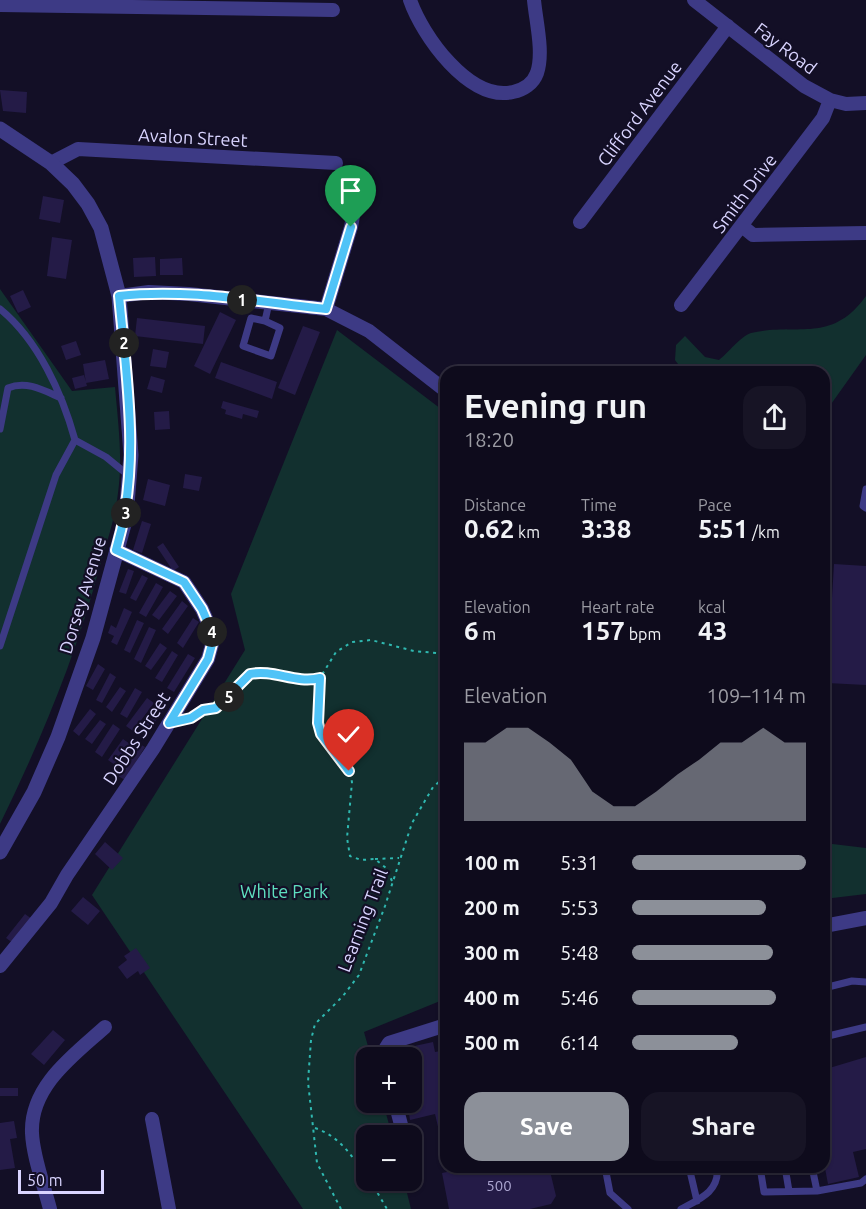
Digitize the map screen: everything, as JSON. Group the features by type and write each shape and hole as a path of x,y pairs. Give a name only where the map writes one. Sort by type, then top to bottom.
{"street":[{"path":"410,0 423,30 450,63 480,86 507,94 520,91 531,83 537,73 539,56 534,0"},
{"name":"Fay Road","path":"694,0 804,86 830,100 846,104 866,103"},
{"path":"0,5 333,10"},
{"name":"Clifford Avenue","path":"580,222 728,26"},
{"name":"Smith Drive","path":"681,305 823,118 830,100"},
{"name":"Dorsey Avenue","path":"0,129 51,163 88,204 101,228 119,296 131,425 130,478 126,517 93,638 58,737 28,802 0,852"},
{"name":"Avalon Street","path":"51,163 78,149 336,163"},
{"path":"326,309 351,227 358,187"},
{"path":"742,226 753,235 866,233"},
{"path":"119,296 149,292 326,309 369,331 440,386"},
{"name":"Dobbs Street","path":"0,966 51,903 169,723 208,659 214,637 202,609 184,582 116,550"},
{"path":"830,925 866,918"},
{"path":"50,1209 32,1133 35,1105 56,1071 105,1027"},
{"path":"386,1047 389,1043 440,1027"},
{"path":"152,1119 169,1209"}],"lane":[{"path":"265,321 269,303"},
{"path":"0,309 36,351 61,398 75,440 106,457 130,478"},
{"path":"251,318 265,321 280,328 271,356 243,346 251,318"},
{"path":"42,388 49,374"},
{"path":"0,429 8,388 22,386 42,388 61,398"},
{"path":"0,646 56,475 75,440"},
{"path":"866,489 863,506 866,508"},
{"path":"830,986 852,981 866,982"},
{"path":"830,1036 866,1028"},
{"path":"606,1173 610,1192 628,1209"},
{"path":"691,1173 697,1201"},
{"path":"681,1209 697,1201 716,1185 717,1173"},
{"path":"760,1173 764,1192 817,1191 861,1183 866,1179"},
{"path":"786,1173 789,1191"},
{"path":"813,1173 817,1191"}],"path":[{"path":"399,858 361,860 350,856 347,838 352,782 349,771 321,734 318,723 320,678 336,652 352,642 371,640 414,651 440,653"},
{"path":"169,723 191,718 203,710 216,708 250,674 269,672 280,678 310,680 320,678"},
{"name":"Learning Trail","path":"341,1209 317,1163 315,1128 308,1082 308,1056 315,1024 343,996 359,975 412,823 433,787 440,781"},
{"path":"375,859 386,868 392,881"},
{"path":"315,1128 330,1133 356,1162"},
{"path":"376,1191 387,1209"}],"green space":[{"path":"0,289 72,391 115,387 120,467 117,503 89,606 42,732 0,824"},
{"path":"866,296 866,355 830,406 830,366 680,366 675,360 676,345 685,336 705,357 719,360 751,333 826,326 840,321 853,311"},
{"name":"White Park","path":"337,330 440,408 440,1001 364,1032 368,1047 356,1047 356,1113 386,1113 389,1125 356,1125 356,1191 406,1191 411,1209 303,1209 92,895 245,650 231,594"},
{"path":"830,844 866,848 866,894 830,898"}],"building":[{"path":"0,90 27,92 26,113 3,111"},
{"path":"43,196 64,200 60,223 39,219"},
{"path":"52,237 72,240 66,279 47,276"},
{"path":"155,257 156,276 134,277 133,258"},
{"path":"182,258 183,275 160,275 160,259"},
{"path":"23,290 31,307 18,313 10,296"},
{"path":"220,312 236,320 210,374 194,366"},
{"path":"137,318 205,326 203,344 135,336"},
{"path":"303,326 320,332 295,395 278,388"},
{"path":"76,341 81,355 66,360 61,346"},
{"path":"153,349 169,352 166,368 150,366"},
{"path":"105,360 109,379 86,383 83,364"},
{"path":"221,362 277,382 272,399 215,378"},
{"path":"84,375 87,386 75,389 72,378"},
{"path":"151,376 165,380 162,393 147,389"},
{"path":"223,401 259,411 257,418 243,414 242,419 225,414 226,410 221,408"},
{"path":"169,411 170,429 155,430 154,412"},
{"path":"185,474 202,477 199,491 183,488"},
{"path":"148,479 170,485 165,506 143,500"},
{"path":"142,521 151,524 142,553 133,550"},
{"path":"163,543 179,567 173,571 157,547"},
{"path":"834,564 866,566 866,685 830,683"},
{"path":"128,569 134,571 126,594 119,592"},
{"path":"142,575 148,578 136,601 130,598"},
{"path":"156,583 163,587 146,617 139,613"},
{"path":"170,591 177,596 159,620 152,615"},
{"path":"182,601 188,606 168,634 162,629"},
{"path":"124,608 132,612 117,645 111,642 114,636 108,633 111,625 116,628"},
{"path":"193,618 199,622 183,648 177,643"},
{"path":"137,620 144,623 130,653 124,650"},
{"path":"149,627 156,630 141,663 134,659"},
{"path":"160,643 167,648 151,670 145,666"},
{"path":"172,651 178,655 162,682 155,678"},
{"path":"188,654 195,658 174,692 167,688"},
{"path":"98,664 105,669 93,690 86,686"},
{"path":"110,673 116,677 102,703 96,700"},
{"path":"120,687 126,691 112,712 106,707"},
{"path":"135,688 142,692 127,718 120,714"},
{"path":"147,698 154,703 133,731 126,726"},
{"path":"157,706 163,711 146,734 140,730"},
{"path":"90,709 96,714 79,736 73,731"},
{"path":"100,720 106,724 92,744 85,739"},
{"path":"113,724 120,729 102,757 95,752"},
{"path":"123,739 130,744 115,765 108,760"},
{"path":"138,743 145,747 125,780 118,776"},
{"path":"105,842 123,858 112,870 95,854"},
{"path":"83,897 100,911 88,925 71,911"},
{"path":"25,914 32,919 13,943 6,938"},
{"path":"136,948 150,968 140,975 138,971 127,979 118,967 127,960 124,956"},
{"path":"53,1030 65,1040 44,1065 31,1054"},
{"path":"433,1042 435,1052 440,1051 440,1135 435,1114 410,1120 409,1113 422,1113 422,1047 410,1047"},
{"path":"866,1057 866,1149 853,1152 859,1177 828,1184 826,1173 830,1173 830,1098 832,1097 830,1068"},
{"path":"0,1088 18,1088 18,1096 0,1096"},
{"path":"14,1121 17,1138 10,1139 15,1168 0,1170 0,1123"},
{"path":"442,1173 550,1173 556,1196 551,1204 530,1209 449,1209"}],"route":[{"path":"349,771 335,748 321,734 318,723 321,707 320,678 310,680 280,678 269,672 250,674 224,703 216,708 203,710 191,718 169,723 208,659 214,637 202,609 184,582 116,550 126,517 131,456 131,425 119,296 149,292 189,294 326,309 334,276 351,227"}]}
